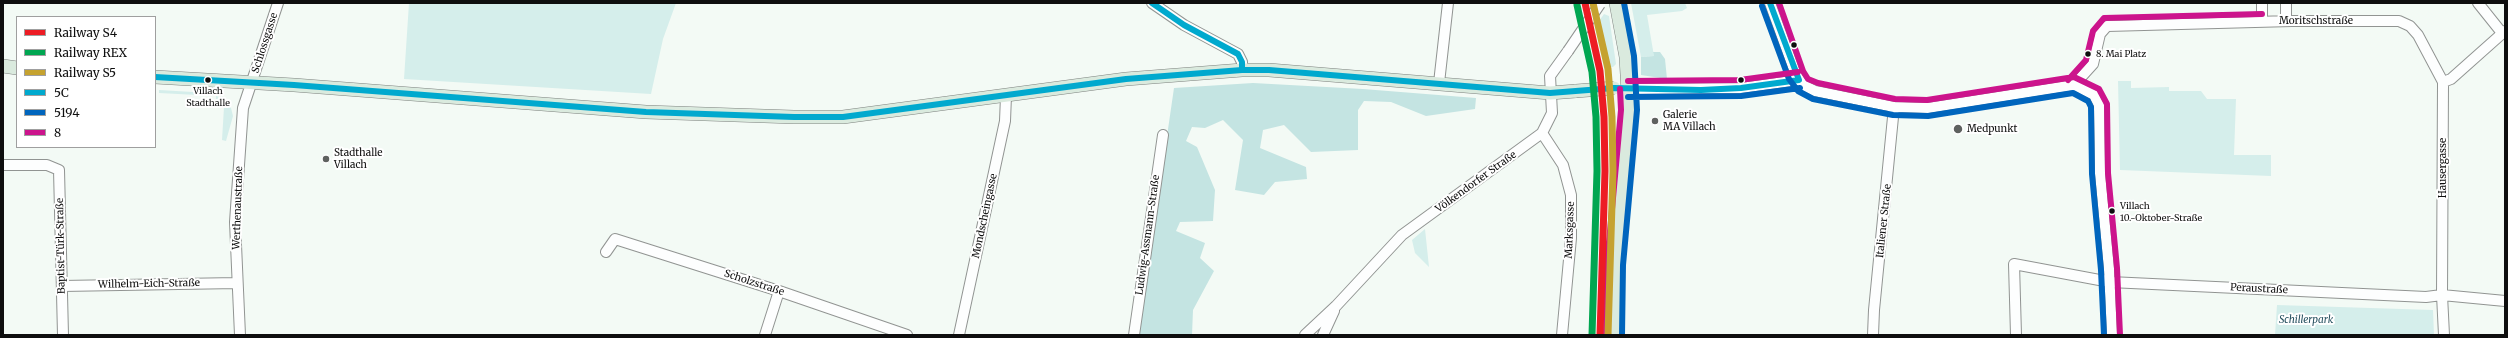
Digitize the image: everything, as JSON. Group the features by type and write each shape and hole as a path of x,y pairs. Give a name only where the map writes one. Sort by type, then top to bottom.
{"main road":[{"path":"1614,335 1615,265 1628,110 1626,57 1616,3"},
{"path":"3,66 16,68"},
{"path":"156,77 646,112 739,117 843,117 1126,79 1242,70 1269,70 1550,93 1614,88 1628,89"}],"street":[{"name":"Schlossgasse","path":"252,83 278,3"},
{"path":"1152,3 1184,25 1238,54 1242,62 1242,70"},
{"path":"1439,83 1448,3"},
{"path":"1770,3 1799,80 1808,89 1815,91 1894,107 1928,108 2074,85 2091,93 2098,105 2100,173 2110,282 2112,335"},
{"path":"2262,3 2262,22"},
{"path":"2286,3 2286,21"},
{"path":"2443,82 2451,79 2503,32 2478,3"},
{"name":"Völkendorfer Straße","path":"1305,335 1336,306 1402,235 1542,133 1552,113 1550,76 1600,4"},
{"name":"Moritschstraße","path":"2074,85 2093,64 2100,34 2107,26 2286,21 2398,21 2410,26 2418,35 2443,82"},
{"path":"1628,89 1741,88 1799,80"},
{"name":"Hausergasse","path":"2443,82 2442,295 2444,335"},
{"name":"Werthenaustraße","path":"240,335 235,222 243,108 252,83"},
{"name":"Mondscheingasse","path":"959,335 1005,121 1006,96"},
{"name":"Italiener Straße","path":"1873,335 1874,310 1894,107"},
{"name":"Marksgasse","path":"1542,133 1563,165 1571,195 1570,238 1562,335"},
{"name":"Ludwig-Assmann-Straße","path":"1134,335 1163,135"},
{"name":"Baptist-Türk-Straße","path":"3,165 46,165 59,170 63,335"},
{"name":"Scholzstraße","path":"606,252 615,239 780,291 907,335"},
{"name":"Peraustraße","path":"2016,335 2014,264 2110,282 2426,297 2442,295 2505,300"},
{"name":"Wilhelm-Eich-Straße","path":"62,286 237,283"},
{"path":"765,335 780,291"},
{"path":"1323,335 1336,306"}],"green space":[{"path":"409,3 676,3 663,39 651,94 404,79"},
{"path":"1631,3 1685,3 1687,8 1682,11 1647,15 1654,56 1641,57"},
{"path":"1604,14 1609,16 1616,64 1613,67 1607,67 1597,24"},
{"path":"2118,81 2131,81 2131,88 2169,87 2169,91 2201,91 2207,99 2236,99 2234,155 2271,155 2271,176 2120,170"},
{"path":"159,90 210,93 223,99 216,104 216,96 159,93"},
{"path":"225,102 231,108 233,116 226,141 222,140 224,107 216,106"},
{"path":"1425,229 1429,267 1415,253 1412,240"},
{"name":"Schillerpark","path":"2277,305 2433,310 2434,335 2275,335"}],"shaded area":[{"path":"1653,52 1660,52 1665,59 1667,79 1641,75 1641,57 1654,56"},
{"path":"1253,83 1363,89 1476,98 1475,109 1426,116 1391,102 1364,101 1358,110 1358,150 1311,152 1284,125 1263,130 1260,148 1306,167 1307,179 1275,182 1264,195 1235,190 1243,140 1223,120 1205,128 1192,127 1186,141 1197,147 1215,190 1213,221 1180,222 1176,231 1205,243 1200,258 1214,271 1193,310 1192,335 1138,335 1174,88"}],"railway":[{"path":"1577,3 1589,53 1596,117 1597,179 1592,335"}],"rail line":[{"name":"S4","path":"1585,3 1600,71 1604,117 1605,171 1600,335"},
{"name":"S5","path":"1593,3 1608,69 1612,117 1613,171 1608,335"},
{"name":"REX","path":"1577,5 1592,72 1596,117 1597,171 1592,335"}],"transit line":[{"name":"5C","path":"1152,3 1184,25 1238,54 1242,62 1242,70"},
{"name":"5194","path":"1622,335 1623,265 1637,110 1634,56 1624,3"},
{"name":"5C","path":"1770,3 1799,80"},
{"name":"8","path":"1779,3 1803,71 1808,79 1818,83 1895,99 1927,100 2074,77 2099,89 2107,104 2108,173 2117,268 2120,335"},
{"name":"5194","path":"1762,6 1789,79 1798,91 1813,99 1893,115 1928,116 2073,93 2088,101 2091,107 2092,174 2101,270 2104,335"},
{"name":"8","path":"2068,80 2086,60 2093,31 2104,18 2262,14"},
{"name":"5C","path":"156,77 294,85 646,112 794,117 843,117 1126,79 1242,70 1269,70 1550,93 1614,88 1701,90 1741,88 1799,80"},
{"name":"8","path":"1628,81 1740,80 1798,72"},
{"name":"5194","path":"1628,97 1741,96 1800,88"},
{"name":"8","path":"1606,335 1607,264 1621,110 1620,89"}],"place":[{"name":"8. Mai Platz","path":"2088,54"},
{"name":"Villach Stadthalle","path":"208,80"},
{"name":"Galerie MA Villach","path":"1655,121"},
{"name":"Medpunkt","path":"1958,129"},
{"name":"Stadthalle Villach","path":"326,159"},
{"name":"Villach 10.-Oktober-Straße","path":"2112,211"}]}
